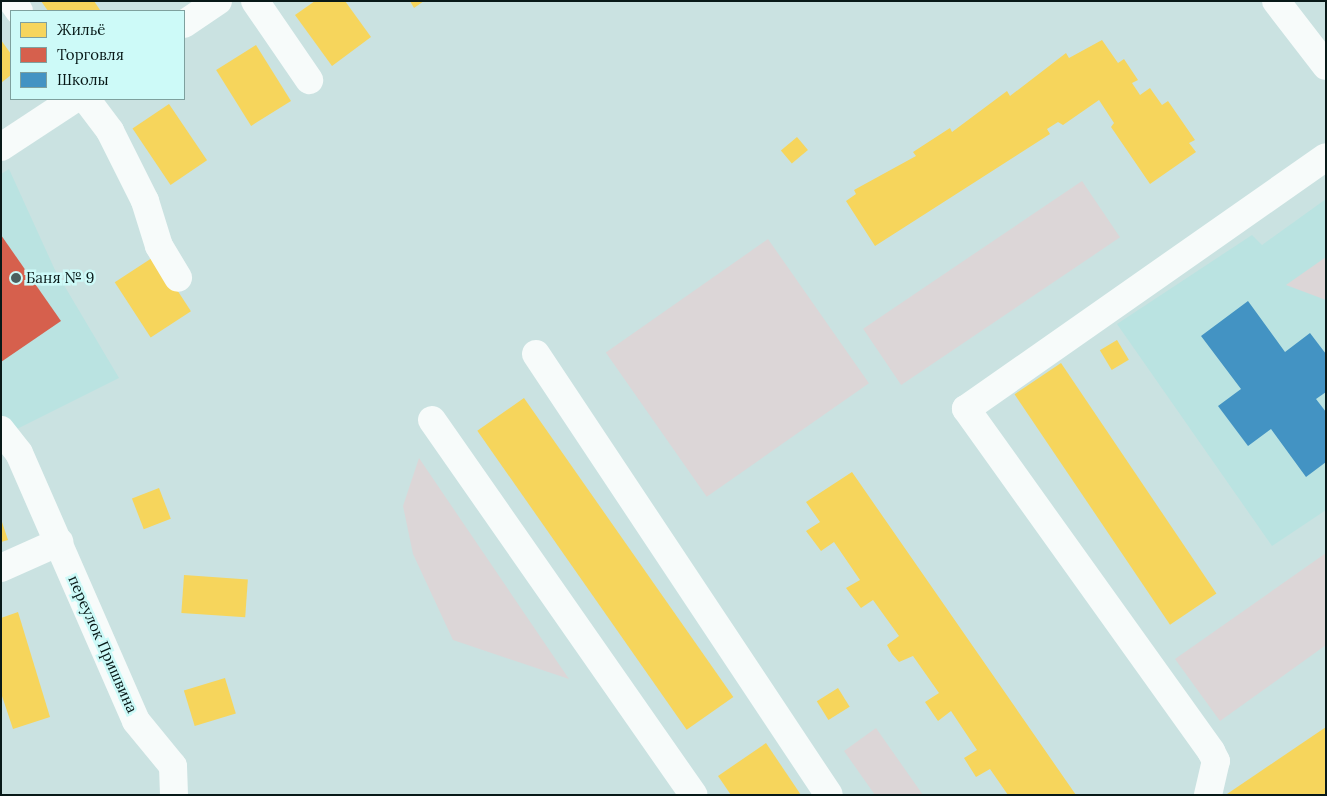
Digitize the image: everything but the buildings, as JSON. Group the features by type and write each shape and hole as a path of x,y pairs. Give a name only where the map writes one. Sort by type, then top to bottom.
{"street":[{"path":"185,23 218,1"},
{"path":"255,1 309,80"},
{"path":"1276,1 1322,63"},
{"path":"1,147 72,100"},
{"path":"87,100 114,140 145,201 159,246 178,278"},
{"path":"1208,795 1216,761 1211,751 966,409 1326,157"},
{"path":"536,354 829,795"},
{"path":"432,420 694,795"},
{"name":"переулок Пришвина","path":"1,430 19,453 136,720 173,766 174,795"},
{"path":"1,568 59,542"}],"shaded area":[{"path":"9,169 55,270 119,378 1,437 1,174"},
{"path":"1082,181 1120,237 901,385 863,329"},
{"path":"1326,199 1326,510 1272,546 1117,324 1252,235 1262,245"},
{"path":"768,239 869,383 707,497 606,353"},
{"path":"1326,257 1326,300 1286,285"},
{"path":"419,458 569,679 453,640 413,554 403,506"},
{"path":"1326,553 1326,645 1220,721 1175,659"},
{"path":"876,728 923,795 875,795 844,751"}],"place":[{"name":"Баня № 9","path":"16,278"}]}
